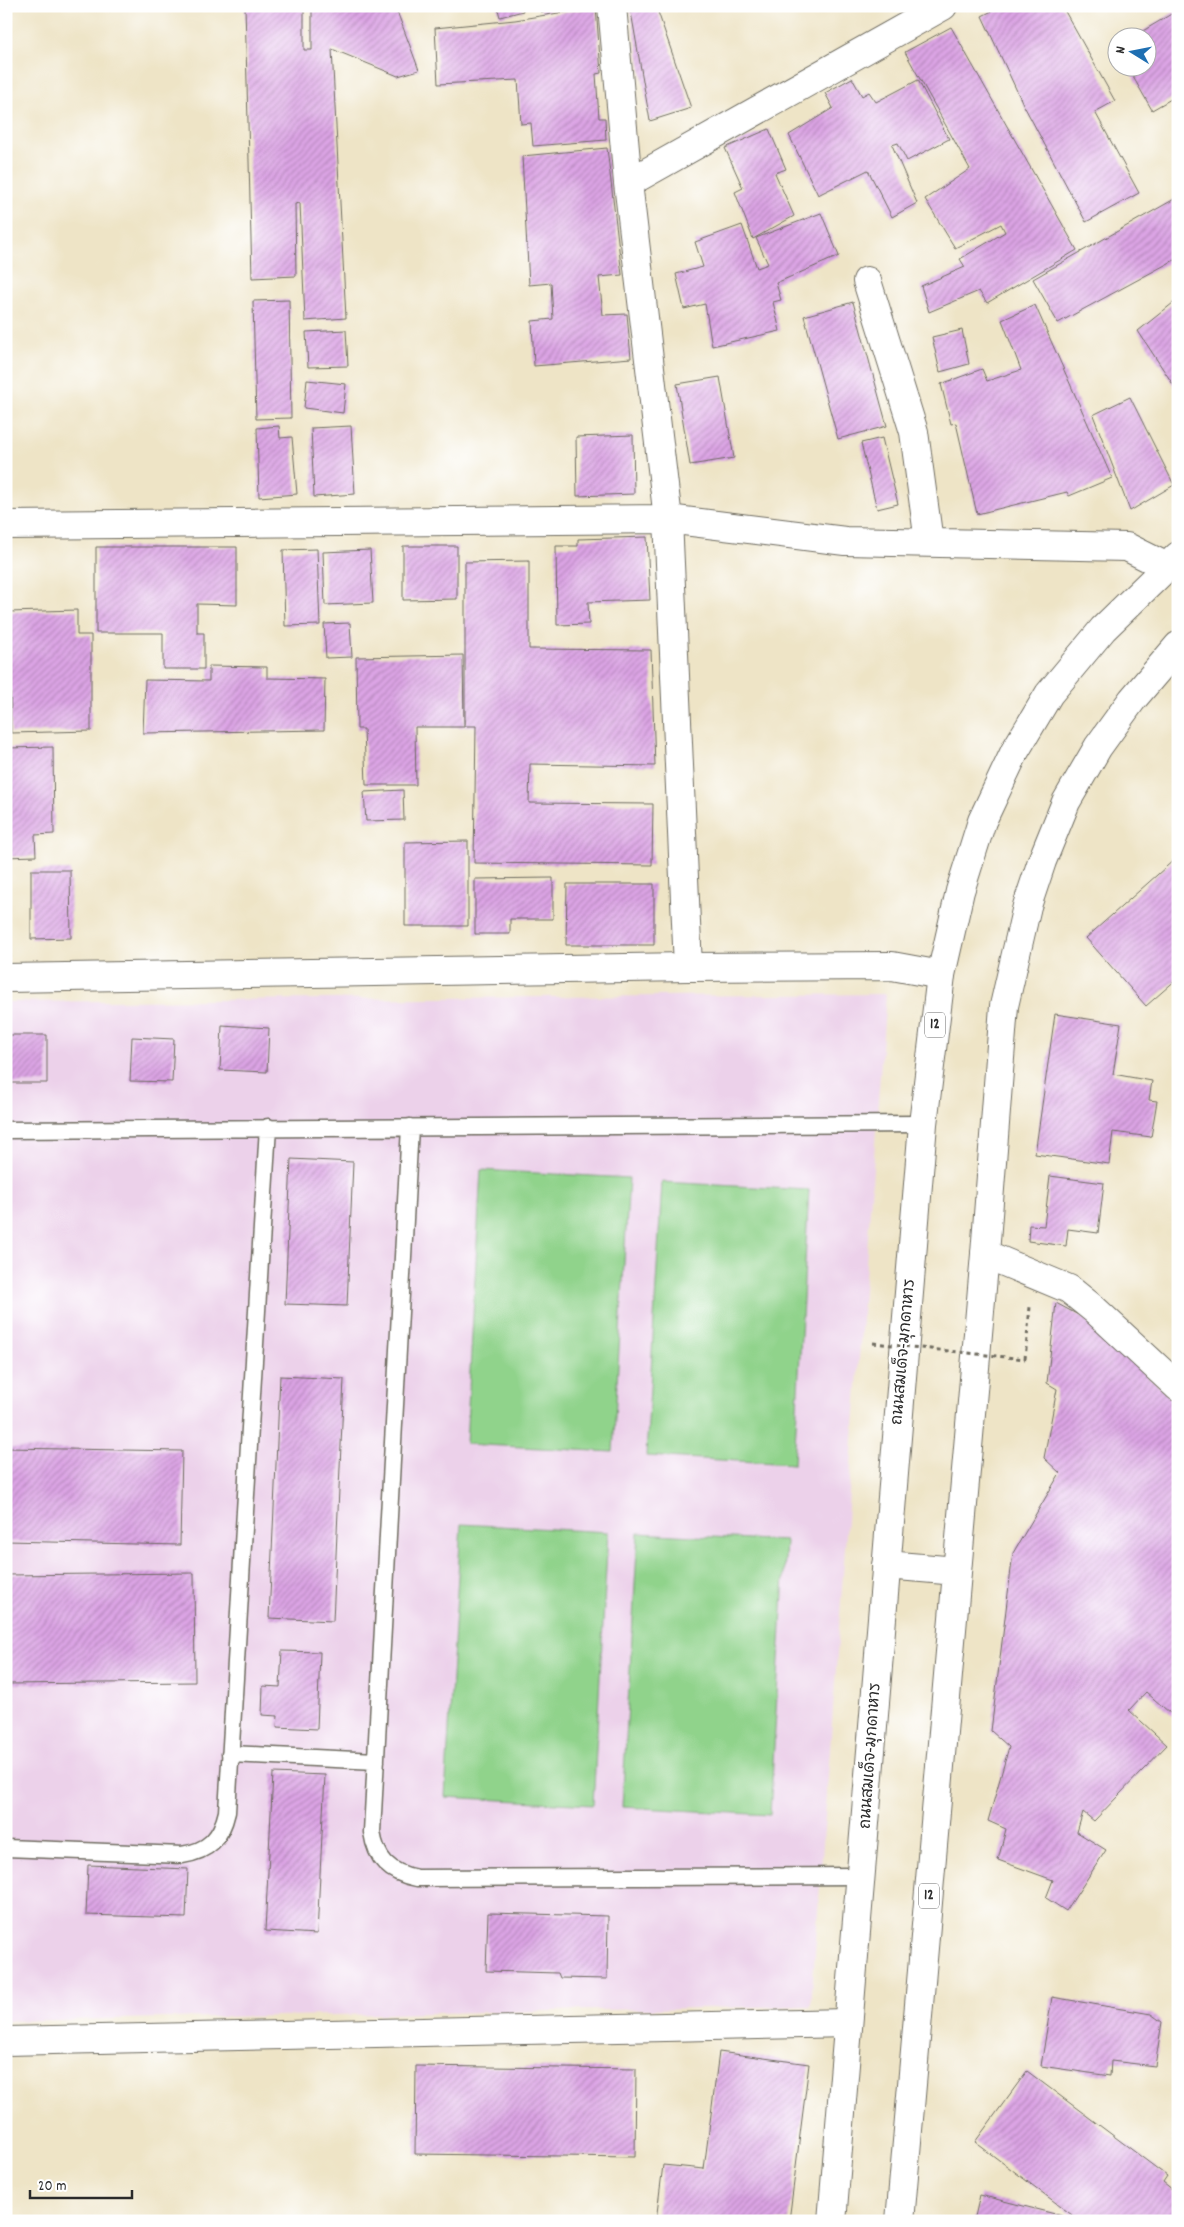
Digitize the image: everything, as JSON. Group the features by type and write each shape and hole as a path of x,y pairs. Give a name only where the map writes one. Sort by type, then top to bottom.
{"street":[{"path":"612,6 628,183 668,519 688,967"},
{"path":"628,183 943,6"},
{"path":"867,281 914,432 929,542"},
{"path":"6,525 668,519 845,540 1127,547 1171,561"},
{"name":"ถนนสมเด็จ-มุกดาหาร","path":"832,2221 923,1124 942,975 960,891 982,821 1015,751 1055,687 1103,629 1171,561"},
{"name":"12","path":"900,2221 985,1254 1004,1006 1027,906 1066,802 1093,755 1132,700 1178,646"},
{"path":"6,978 688,967 892,966 942,975"},
{"path":"985,1254 1069,1289 1095,1310 1178,1387"},
{"path":"886,1565 957,1571"},
{"path":"6,2041 848,2023"}],"lane":[{"path":"6,1130 923,1124"},
{"path":"6,1848 182,1855 196,1853 208,1847 218,1838 224,1825 227,1812 268,1127"},
{"path":"410,1127 372,1832 374,1846 380,1859 390,1870 403,1876 417,1878 862,1876"},
{"path":"230,1754 376,1760"}],"path":[{"path":"873,1343 1025,1359 1031,1302"}],"shaded area":[{"path":"886,994 811,2006 6,2021 6,1002"}],"green space":[{"path":"481,1170 629,1178 613,1452 466,1444"},
{"path":"662,1182 809,1190 794,1464 646,1456"},
{"path":"461,1524 608,1532 593,1805 445,1797"},
{"path":"638,1533 786,1541 770,1815 622,1807"}],"building":[{"path":"245,6 304,6 304,50 312,50 312,6 395,6 419,70 398,76 332,49 346,318 305,321 300,203 295,204 296,276 252,278"},
{"path":"497,6 522,6 523,11 500,17"},
{"path":"540,6 564,6 565,7 541,12"},
{"path":"630,6 656,6 691,108 650,121"},
{"path":"1002,6 1062,6 1115,101 1095,112 1139,193 1086,222 1023,104 982,16"},
{"path":"596,7 601,73 596,74 599,118 605,118 606,140 533,146 531,123 521,124 518,80 438,84 435,28 515,20"},
{"path":"1178,10 1178,95 1152,110 1134,78 1156,78 1156,28 1148,28"},
{"path":"951,27 1077,250 987,303 979,291 929,312 921,286 965,267 960,259 1005,232 1001,224 955,248 925,199 970,169 905,52"},
{"path":"852,78 862,96 869,92 876,102 918,80 949,139 907,161 898,143 892,145 917,203 892,217 868,170 818,195 789,135 833,108 825,93"},
{"path":"769,129 786,169 775,173 794,216 753,239 735,192 743,188 725,148"},
{"path":"607,148 622,275 599,277 603,315 627,314 631,358 534,366 532,321 553,319 551,283 529,285 522,156"},
{"path":"1178,197 1178,258 1058,323 1033,279"},
{"path":"821,213 839,256 776,283 781,300 773,302 780,331 712,346 705,304 684,309 676,274 703,267 695,242 742,225 757,268 768,264 756,238"},
{"path":"1178,299 1178,392 1138,331"},
{"path":"289,300 291,418 256,419 253,301"},
{"path":"853,302 887,426 838,439 804,316"},
{"path":"1035,305 1112,478 1069,496 1067,492 977,514 956,423 951,424 941,384 982,369 987,381 1021,370 1002,320"},
{"path":"346,330 348,366 308,367 306,332"},
{"path":"962,330 969,364 940,372 932,337"},
{"path":"720,377 734,458 690,465 677,384"},
{"path":"307,380 346,384 343,413 304,408"},
{"path":"1130,397 1174,485 1130,511 1093,415"},
{"path":"279,426 280,438 292,437 297,494 259,497 257,428"},
{"path":"351,426 355,494 314,497 311,428"},
{"path":"633,435 634,494 577,496 576,437"},
{"path":"882,438 898,504 877,509 861,443"},
{"path":"647,537 650,600 588,602 589,624 557,625 556,546 578,546 578,539"},
{"path":"403,546 457,546 457,599 403,600"},
{"path":"96,547 237,547 237,605 197,604 197,633 204,633 204,669 163,669 163,633 96,633"},
{"path":"317,549 320,625 285,626 283,550"},
{"path":"370,550 373,603 325,605 323,552"},
{"path":"529,561 529,649 651,650 655,766 530,764 529,803 653,804 652,865 474,863 476,726 465,726 465,562"},
{"path":"77,610 77,635 91,635 91,731 11,733 9,612"},
{"path":"350,623 352,657 326,658 324,624"},
{"path":"463,655 464,727 415,727 416,785 366,785 364,729 357,729 356,657"},
{"path":"209,666 267,667 267,678 325,679 324,730 143,733 145,680 209,681"},
{"path":"53,747 54,834 35,835 36,856 6,857 6,748"},
{"path":"403,790 404,820 366,821 364,792"},
{"path":"468,841 468,926 405,926 405,842"},
{"path":"1175,859 1178,863 1178,978 1146,1006 1086,938"},
{"path":"31,870 70,870 71,938 31,939"},
{"path":"553,878 553,919 510,919 510,934 475,934 475,879"},
{"path":"567,884 654,884 654,945 566,945"},
{"path":"1055,1014 1121,1024 1113,1074 1152,1081 1149,1100 1157,1101 1151,1137 1113,1132 1109,1164 1035,1154"},
{"path":"222,1025 269,1028 267,1072 220,1070"},
{"path":"9,1035 47,1035 47,1083 9,1083"},
{"path":"132,1037 174,1039 172,1082 130,1081"},
{"path":"291,1159 353,1162 347,1306 285,1304"},
{"path":"1050,1176 1104,1183 1098,1233 1068,1229 1066,1246 1028,1241 1029,1225 1044,1226"},
{"path":"1056,1303 1084,1318 1178,1404 1178,1720 1146,1692 1129,1710 1167,1745 1094,1821 1083,1812 1077,1832 1106,1850 1066,1911 1046,1898 1053,1880 998,1860 1006,1829 988,1821 1009,1747 991,1731 1013,1553 1060,1473 1044,1458 1057,1389 1047,1383"},
{"path":"280,1376 344,1379 333,1621 269,1618"},
{"path":"6,1448 182,1451 180,1545 6,1541"},
{"path":"194,1573 195,1682 6,1684 6,1575"},
{"path":"282,1651 320,1652 317,1729 277,1727 278,1716 262,1715 263,1686 280,1687"},
{"path":"273,1773 325,1775 317,1934 265,1931"},
{"path":"88,1865 188,1869 186,1918 86,1915"},
{"path":"488,1913 608,1916 607,1979 560,1978 558,1973 486,1971"},
{"path":"1052,1997 1151,2014 1162,2022 1155,2066 1111,2061 1110,2076 1041,2066"},
{"path":"719,2052 809,2064 789,2221 656,2221 663,2165 704,2169"},
{"path":"416,2066 636,2069 635,2157 415,2154"},
{"path":"1027,2071 1167,2176 1163,2182 1178,2194 1178,2217 1175,2221 1080,2221 975,2142"},
{"path":"980,2195 1063,2216 1062,2221 974,2221"}]}
